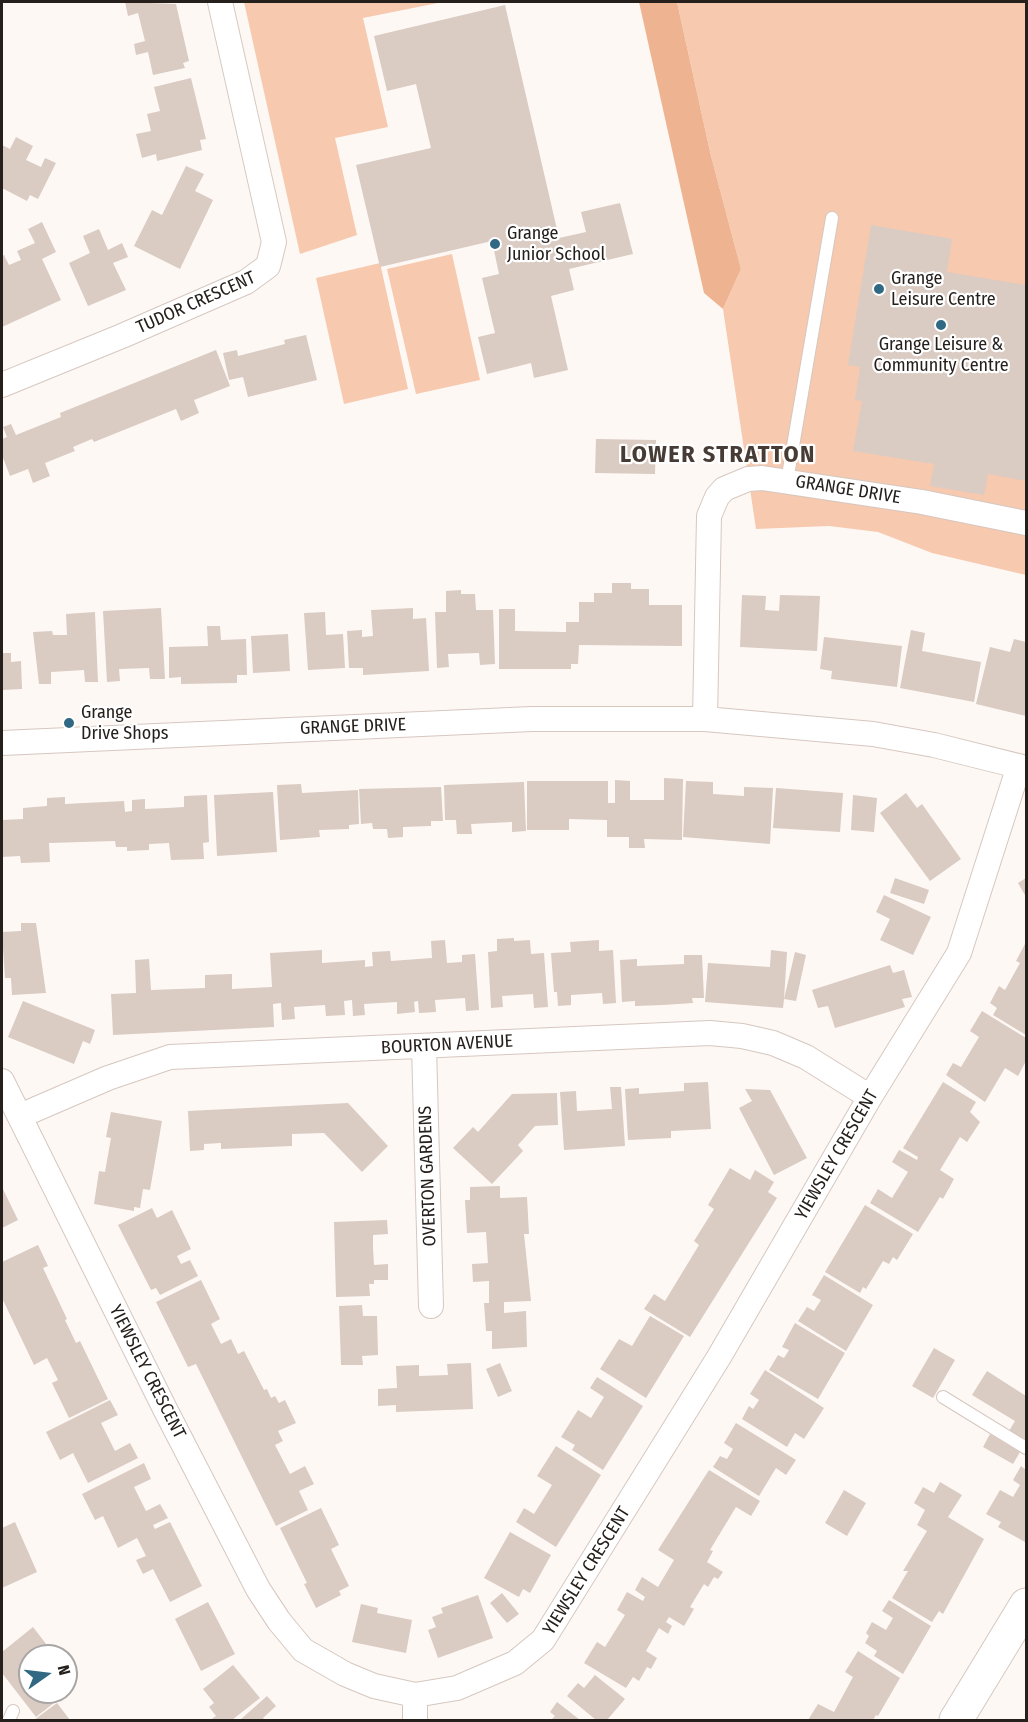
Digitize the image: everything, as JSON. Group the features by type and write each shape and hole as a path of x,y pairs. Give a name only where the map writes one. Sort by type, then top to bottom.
{"street":[{"name":"TUDOR CRESCENT","path":"2,385 246,282 262,274 268,266 274,242 220,2"},
{"name":"GRANGE DRIVE","path":"705,719 710,516 717,497 724,489 734,484 762,478 922,502 1026,523"},
{"name":"GRANGE DRIVE","path":"2,743 532,719 705,719 873,734 934,745 1023,767"},
{"name":"YIEWSLEY CRESCENT","path":"2,1081 165,1409 258,1589 279,1621 303,1650 345,1674 391,1692 415,1695 457,1688 497,1672 530,1652 548,1634 713,1367 870,1097 959,953 1023,767"},
{"name":"BOURTON AVENUE","path":"20,1116 99,1081 170,1057 710,1033 773,1042 806,1057 870,1097"},
{"name":"OVERTON GARDENS","path":"424,1046 431,1305"},
{"path":"956,1720 1026,1605"},
{"path":"415,1695 415,1720"}],"lane":[{"path":"787,481 832,218"},
{"path":"943,1397 1026,1448"}],"shaded area":[{"path":"244,2 443,2 363,18 388,127 335,138 357,235 300,254"},
{"path":"639,2 677,2 711,156 741,269 723,309 704,293"},
{"name":"Grange Leisure Centre","path":"677,2 1026,2 1026,575 932,553 878,532 829,526 756,529 723,309 741,269 711,156"},
{"path":"452,254 480,380 416,394 387,269"},
{"path":"380,263 408,389 344,404 316,278"}],"building":[{"path":"125,2 176,4 189,61 183,63 185,68 153,75 148,52 136,55 134,44 145,41 138,13 128,16"},
{"path":"505,5 559,238 586,232 581,212 620,203 633,254 569,269 574,290 551,296 568,370 534,378 531,363 487,374 478,337 495,333 482,278 499,274 492,241 380,267 356,165 431,148 416,84 387,91 374,36"},
{"path":"191,78 206,139 200,140 202,150 157,161 156,154 142,158 136,134 151,131 147,114 160,111 154,87"},
{"path":"16,137 33,146 26,160 41,167 45,158 56,163 38,199 30,195 27,201 2,188 2,145 10,149"},
{"path":"186,166 204,174 195,191 213,200 180,269 134,246 152,210 162,215"},
{"path":"42,222 56,252 42,259 61,300 2,327 2,256 4,255 9,265 21,260 17,251 35,243 28,229"},
{"name":"Grange Leisure & Community Centre","path":"871,225 952,239 947,272 1026,285 1026,481 988,474 984,495 930,486 934,464 853,451 862,401 855,400 860,367 848,365"},
{"path":"99,229 108,250 122,243 128,257 113,263 126,290 88,306 69,263 90,253 83,236"},
{"path":"306,335 317,380 248,397 243,377 229,380 223,353 237,350 238,356 285,344 284,340"},
{"path":"216,350 230,386 194,400 199,413 181,421 176,409 94,442 92,439 73,447 75,451 45,463 50,476 33,483 28,469 10,476 2,455 2,439 7,437 3,427 11,424 16,435 61,417 60,413"},
{"path":"596,439 656,440 655,474 595,473"},
{"path":"612,583 631,583 631,589 649,589 649,605 682,605 682,646 579,645 578,664 571,664 571,669 499,669 499,609 515,609 515,631 566,632 566,622 579,622 579,602 594,602 594,593 612,593"},
{"path":"461,590 461,594 475,594 476,610 493,610 495,664 480,665 479,653 448,654 449,667 437,668 435,612 446,612 446,591"},
{"path":"742,595 766,596 765,610 779,611 780,595 820,596 817,651 740,647"},
{"path":"161,608 165,679 150,679 149,668 119,669 120,681 107,682 103,611"},
{"path":"413,608 413,619 426,618 429,671 363,675 363,668 349,668 347,631 362,630 362,637 373,636 371,610"},
{"path":"95,612 98,682 85,682 84,670 51,672 51,684 39,684 33,632 52,631 53,635 67,635 66,614"},
{"path":"325,612 326,635 343,634 345,668 308,670 304,613"},
{"path":"207,626 220,626 221,640 246,639 247,675 237,675 237,683 181,684 181,677 169,678 169,647 208,646"},
{"path":"911,630 925,633 922,651 981,662 974,702 900,688"},
{"path":"288,634 290,671 253,673 251,636"},
{"path":"824,637 902,646 897,687 831,679 832,671 820,669"},
{"path":"1014,639 1026,642 1026,716 976,704 990,647 1010,652"},
{"path":"2,653 11,653 11,662 21,661 22,689 2,690"},
{"path":"664,778 683,779 682,840 644,839 645,848 629,848 629,837 607,837 607,820 569,819 569,830 527,830 527,781 608,781 608,803 615,803 615,780 630,781 630,800 664,800"},
{"path":"686,781 713,782 713,794 744,796 744,787 773,788 770,844 683,837"},
{"path":"524,782 526,831 512,832 512,822 471,824 472,834 457,834 456,820 445,820 444,785"},
{"path":"301,784 302,793 358,790 359,824 349,825 349,829 319,830 320,837 280,840 277,785"},
{"path":"441,787 443,821 431,821 431,826 403,827 403,837 388,838 387,829 373,829 372,823 361,824 359,789"},
{"path":"776,788 843,793 840,832 773,828"},
{"path":"273,792 277,852 217,856 214,795"},
{"path":"906,793 917,808 922,804 961,859 930,881 880,813"},
{"path":"207,795 209,842 203,843 204,859 171,860 169,843 149,844 149,850 127,851 127,847 116,847 115,841 49,843 50,862 21,863 20,856 2,857 2,820 23,819 23,808 47,806 47,798 65,797 65,804 124,801 125,812 132,811 132,800 145,799 145,809 184,807 184,796"},
{"path":"853,795 877,798 874,832 851,830"},
{"path":"895,878 929,890 924,904 890,893"},
{"path":"1026,878 1026,897 1018,883"},
{"path":"884,895 931,917 913,955 880,940 890,919 876,912"},
{"path":"21,923 36,923 46,993 12,995 11,978 5,978 2,932 21,931"},
{"path":"514,938 514,941 530,940 531,954 544,953 548,1007 534,1008 533,994 502,996 503,1007 491,1008 488,952 497,951 497,939"},
{"path":"445,940 447,963 462,962 462,955 475,954 479,1010 466,1011 465,998 435,1000 436,1012 419,1013 418,1001 414,1002 415,1012 397,1014 397,1002 364,1004 365,1015 353,1016 352,1000 344,1001 345,1015 326,1016 325,1005 294,1007 295,1019 282,1020 281,1003 273,1004 274,1027 113,1035 111,994 136,993 135,960 149,959 151,990 205,988 205,975 232,974 232,989 272,987 270,953 322,950 322,963 365,960 365,967 373,966 372,952 390,951 391,961 432,958 431,941"},
{"path":"599,940 599,951 613,950 616,1003 603,1004 602,993 571,995 571,1005 558,1006 557,992 554,992 551,953 571,952 570,942"},
{"path":"1026,942 1026,1035 993,1015 997,1008 990,1003 999,986 1005,990 1020,963 1016,961"},
{"path":"771,950 787,952 783,1008 705,1002 708,963 770,967"},
{"path":"795,952 806,955 796,1001 784,999"},
{"path":"684,955 702,955 704,998 692,998 693,1003 663,1005 635,1006 635,1001 622,1002 620,960 637,959 637,966 684,964"},
{"path":"890,965 893,973 904,970 912,997 902,999 905,1007 835,1028 828,1006 818,1008 812,990"},
{"path":"23,1001 95,1030 90,1044 83,1041 74,1064 8,1037"},
{"path":"982,1011 1026,1038 1026,1061 1018,1076 1005,1068 985,1102 946,1075 953,1063 961,1067 979,1037 970,1031"},
{"path":"708,1082 711,1129 671,1131 671,1138 628,1140 625,1089 639,1088 639,1094 684,1091 684,1083"},
{"path":"943,1082 976,1102 970,1112 980,1122 967,1142 960,1137 940,1170 954,1179 943,1199 940,1197 918,1232 870,1203 878,1189 892,1198 908,1172 892,1162 899,1150 917,1160 918,1157 903,1148"},
{"path":"610,1087 621,1087 625,1146 564,1150 560,1092 576,1091 577,1111 612,1109"},
{"path":"745,1089 770,1090 807,1158 774,1175 739,1108 752,1101"},
{"path":"557,1093 558,1125 535,1126 518,1145 523,1151 492,1184 453,1148 473,1127 478,1132 512,1094"},
{"path":"348,1103 388,1146 362,1172 324,1133 292,1134 292,1146 221,1149 221,1143 204,1144 204,1150 190,1151 188,1111"},
{"path":"111,1112 162,1121 150,1190 143,1189 140,1208 134,1207 134,1211 94,1204 99,1171 105,1172 111,1138 106,1137"},
{"path":"730,1168 750,1180 755,1170 774,1182 768,1192 777,1198 690,1337 644,1309 654,1294 665,1301 699,1245 694,1241 714,1209 708,1205"},
{"path":"500,1186 500,1198 527,1197 529,1234 524,1234 531,1301 504,1302 504,1313 526,1311 527,1347 492,1349 492,1331 486,1331 484,1303 489,1303 489,1281 473,1282 472,1264 488,1263 486,1232 467,1233 465,1200 470,1200 470,1187"},
{"path":"2,1187 18,1220 2,1228"},
{"path":"865,1205 913,1234 897,1260 893,1257 889,1264 883,1261 866,1289 863,1287 860,1293 825,1272"},
{"path":"152,1208 157,1218 172,1210 191,1249 177,1256 181,1264 190,1260 198,1276 160,1295 156,1288 151,1290 118,1225"},
{"path":"387,1220 388,1234 373,1235 373,1248 374,1265 388,1264 388,1280 374,1280 374,1284 369,1284 370,1296 336,1297 334,1222"},
{"path":"38,1245 48,1266 43,1268 67,1319 65,1320 76,1343 80,1341 108,1399 69,1418 52,1383 58,1380 47,1358 34,1365 2,1298 2,1262"},
{"path":"824,1275 873,1305 846,1351 798,1321 807,1307 814,1311 821,1300 812,1295"},
{"path":"201,1280 220,1319 211,1324 221,1344 231,1339 238,1354 244,1351 264,1390 267,1389 271,1398 275,1396 279,1403 285,1400 296,1423 278,1431 283,1441 275,1445 290,1474 305,1466 314,1484 299,1491 308,1510 276,1526 196,1364 188,1367 156,1302"},
{"path":"362,1305 363,1316 377,1316 378,1355 362,1356 363,1365 341,1365 339,1306"},
{"path":"650,1316 684,1336 646,1398 600,1369 619,1339 632,1346"},
{"path":"795,1323 845,1353 818,1399 769,1370 778,1355 784,1358 789,1350 782,1347"},
{"path":"934,1348 955,1360 933,1398 912,1386"},
{"path":"471,1363 473,1409 396,1412 396,1405 378,1406 378,1389 397,1388 396,1366 419,1365 419,1376 448,1375 447,1364"},
{"path":"500,1363 512,1391 498,1397 486,1369"},
{"path":"765,1370 824,1408 804,1439 795,1433 787,1447 742,1419 749,1406 753,1409 759,1400 750,1394"},
{"path":"987,1371 1026,1396 1026,1441 1009,1431 1015,1421 972,1395"},
{"path":"597,1377 643,1406 603,1470 572,1450 575,1445 561,1437 578,1410 591,1418 604,1397 590,1388"},
{"path":"110,1400 118,1415 101,1423 115,1451 130,1443 138,1458 88,1483 73,1453 60,1460 46,1432"},
{"path":"736,1423 796,1460 786,1475 776,1468 759,1496 713,1467 720,1456 727,1459 733,1449 724,1443"},
{"path":"990,1434 1020,1452 1013,1464 983,1447"},
{"path":"556,1446 601,1475 556,1547 516,1522 524,1508 534,1514 552,1485 537,1476"},
{"path":"144,1463 151,1479 134,1487 146,1511 160,1504 168,1518 153,1525 155,1529 170,1522 202,1586 170,1602 153,1569 143,1574 136,1560 146,1556 137,1538 118,1548 103,1516 95,1520 82,1494"},
{"path":"1021,1466 1026,1470 1025,1542 998,1527 1001,1522 986,1514 1000,1490 1013,1497 1020,1485 1013,1480"},
{"path":"709,1470 760,1501 751,1516 736,1507 710,1550 713,1551 707,1562 723,1572 718,1579 714,1577 708,1587 704,1584 690,1607 694,1609 684,1626 669,1617 666,1622 672,1626 668,1634 659,1628 646,1651 657,1658 651,1669 647,1667 639,1681 633,1677 626,1688 584,1663 597,1642 605,1647 625,1615 617,1610 627,1592 643,1601 645,1597 635,1590 642,1577 658,1587 674,1560 658,1550"},
{"path":"940,1482 962,1495 948,1517 984,1539 943,1614 939,1611 932,1622 892,1598 908,1571 903,1571 927,1531 917,1525 925,1510 914,1503 923,1487 934,1493"},
{"path":"844,1490 866,1503 847,1536 825,1523"},
{"path":"321,1508 339,1545 331,1549 349,1586 339,1591 341,1595 316,1608 304,1584 307,1583 280,1528"},
{"path":"15,1522 37,1572 2,1588 2,1528"},
{"path":"510,1532 551,1555 530,1593 523,1589 519,1597 484,1578"},
{"path":"502,1593 519,1614 507,1623 490,1603"},
{"path":"478,1595 493,1638 438,1658 428,1630 436,1627 432,1617 443,1613 441,1608"},
{"path":"889,1600 931,1626 903,1674 874,1656 877,1651 865,1643 869,1636 866,1633 872,1622 886,1630 893,1618 882,1611"},
{"path":"208,1602 235,1654 201,1671 175,1619"},
{"path":"361,1604 378,1608 377,1613 412,1620 406,1653 352,1642"},
{"path":"33,1627 46,1644 18,1644 18,1694 2,1673 2,1652"},
{"path":"858,1651 900,1678 878,1716 876,1715 873,1720 808,1720 818,1704 834,1712 853,1677 845,1672"},
{"path":"233,1665 260,1698 232,1720 210,1720 216,1716 209,1707 214,1703 203,1689"},
{"path":"595,1675 625,1699 607,1720 596,1720 567,1696 578,1683 584,1688"},
{"path":"267,1696 276,1706 263,1718 265,1720 240,1720"},
{"path":"557,1702 580,1720 551,1720 555,1716 550,1712"},
{"path":"26,1704 53,1704 36,1717"},
{"path":"58,1704 70,1720 34,1720"}],"place":[{"name":"Grange Junior School","path":"495,244"},
{"name":"Grange Leisure Centre","path":"879,289"},
{"name":"Grange Leisure & Community Centre","path":"941,325"},
{"name":"Grange Drive Shops","path":"69,723"}],"district":[{"name":"LOWER STRATTON","path":"718,455"}]}
